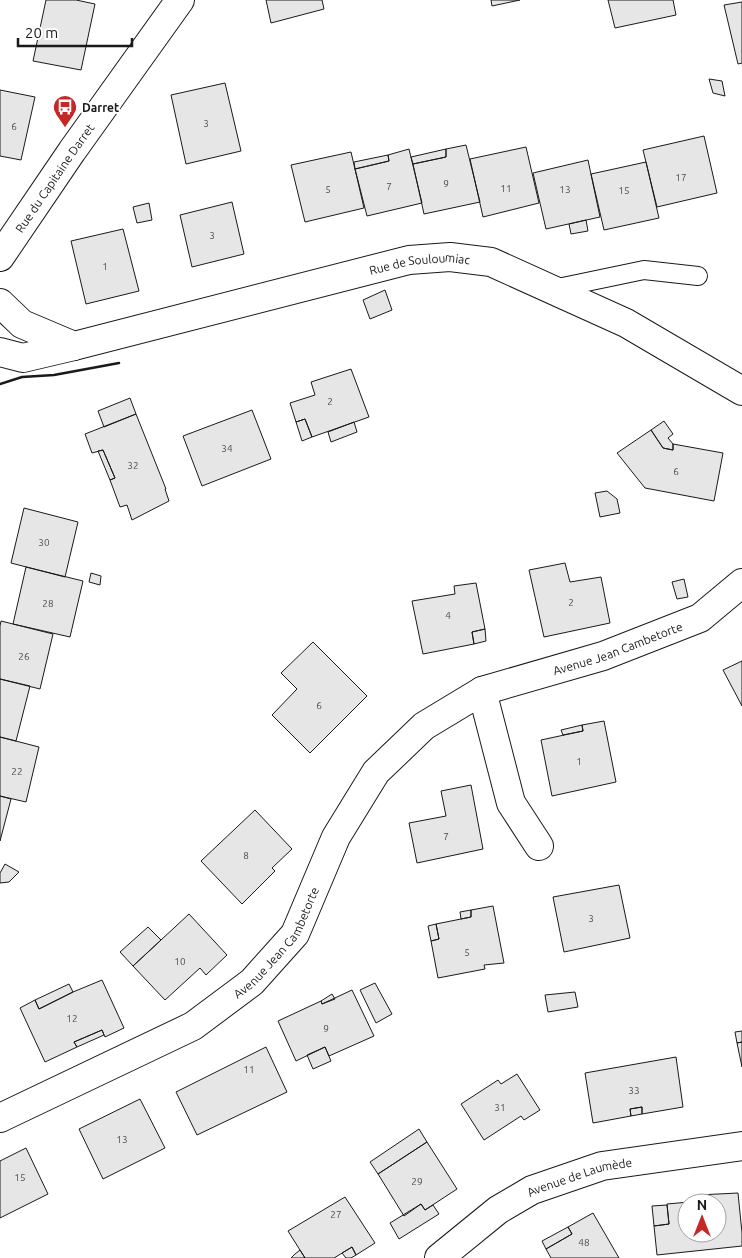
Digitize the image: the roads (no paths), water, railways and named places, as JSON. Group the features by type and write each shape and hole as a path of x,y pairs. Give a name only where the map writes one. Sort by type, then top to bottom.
{"street":[{"name":"Rue du Capitaine Darret","path":"0,257 72,151 180,0"},
{"name":"Rue de Souloumiac","path":"0,352 23,358 408,260 450,257 491,262 626,323 742,391"},
{"path":"0,304 22,324 74,346"},
{"name":"Avenue Jean Cambetorte","path":"0,1118 193,1026 252,982 294,934 336,837 376,772 424,726 482,691 603,656 700,618 742,583"},
{"path":"482,691 511,803 539,846"},
{"name":"Avenue de Laumède","path":"439,1258 498,1210 532,1190 602,1166 742,1146"}],"lane":[{"path":"553,290 644,270 698,276"}],"place":[{"name":"Darret","path":"65,128"}]}
